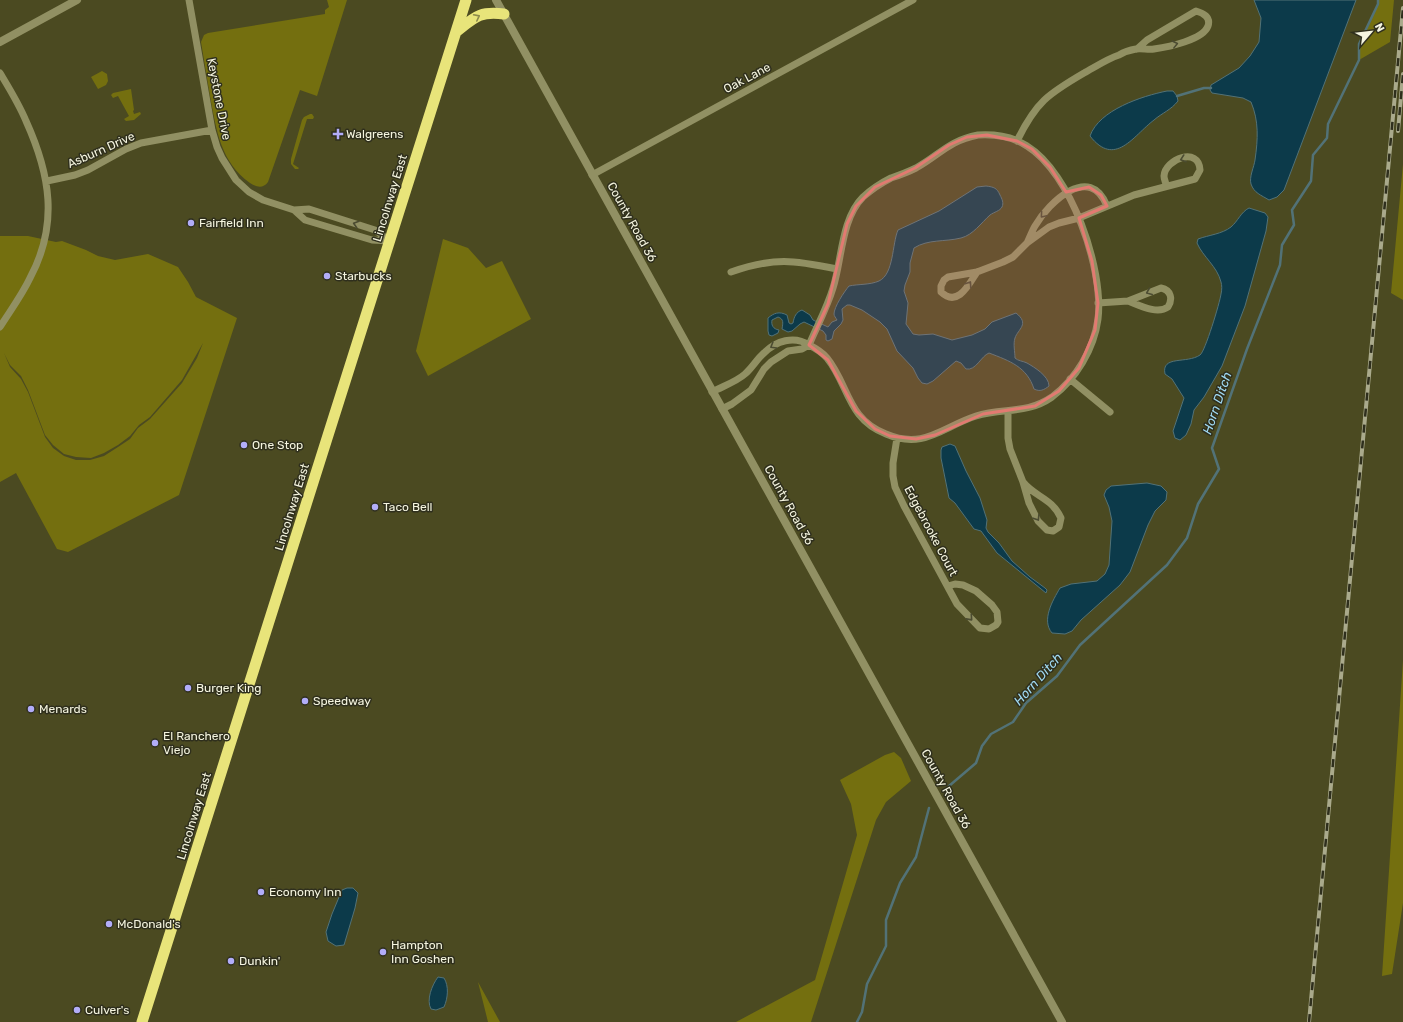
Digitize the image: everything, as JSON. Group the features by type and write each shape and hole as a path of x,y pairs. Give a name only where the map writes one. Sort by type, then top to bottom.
{"highway":[{"name":"Lincolnway East","path":"142,1022 466,0"},
{"path":"456,32 474,18 482,14 490,12 504,14"}],"street":[{"path":"0,42 77,0"},
{"name":"Keystone Drive","path":"189,0 212,130 222,158 236,180 248,192 263,200 294,210 309,209 375,230 390,241"},
{"name":"County Road 36","path":"496,0 1062,1022"},
{"name":"Oak Lane","path":"592,175 913,0"},
{"path":"1017,141 1032,114 1050,94 1108,60 1137,49 1153,49 1198,37 1209,25 1208,20 1205,14 1196,11 1146,40 1137,49"},
{"path":"0,73 26,120 40,156 47,181 49,214 42,251 30,278 0,327"},
{"name":"Asburn Drive","path":"47,181 75,175 88,170 126,149 141,143 212,130"},
{"path":"712,392 745,374 763,353 776,344 796,339 802,340 809,344 824,355 851,403 861,417 875,429 884,434 897,438 908,440 926,438 973,417 988,413 1028,408 1042,403 1058,391 1079,368 1088,351 1098,319 1096,279 1092,261 1079,218 1066,192 1054,173 1041,157 1026,145 1007,137 987,135 967,137 948,145 915,168 890,178 875,187 862,198 851,214 847,224 828,304 819,320 809,344 802,349 788,351 776,358 764,369 751,390 732,404 722,409"},
{"path":"977,272 961,294 956,297 945,295 941,292 941,286 944,280 948,277 977,272 1013,257 1027,243 1048,227 1079,218 1134,195 1195,179 1200,170 1198,161 1194,157 1187,156 1173,163 1165,172 1164,176 1166,186"},
{"path":"1027,243 1035,225 1066,192 1078,188 1089,187 1101,195 1107,206"},
{"name":"Keystone Drive","path":"294,210 305,220 372,240 390,241"},
{"path":"731,272 756,264 777,261 797,262 837,269"},
{"path":"1098,303 1128,301 1161,288 1166,289 1169,292 1171,299 1168,307 1161,310 1143,307 1128,301"},
{"path":"1070,379 1110,412"},
{"path":"1008,411 1008,438 1010,449 1023,482 1029,503 1038,520 1047,530 1053,531 1058,527 1061,518 1052,504 1028,488 1023,482"},
{"name":"Edgebrooke Court","path":"897,438 893,463 895,487 904,506 957,604 980,628 989,629 996,625 998,622 997,612 992,605 976,591 963,584 948,586"}],"highlighted area":[{"path":"987,135 1017,141 1032,149 1050,167 1066,192 1089,187 1101,195 1107,206 1079,218 1092,261 1098,303 1095,330 1079,368 1059,391 1035,406 983,414 935,435 916,439 890,436 875,429 856,411 828,360 809,345 828,304 847,224 856,206 875,187 915,168 949,145 967,137"}],"shaded area":[{"path":"327,0 347,0 317,96 300,90 268,182 264,186 255,186 240,175 232,166 221,144 212,108 201,42 204,35 208,33 325,14 325,10 329,7"},
{"path":"1378,0 1394,0 1390,42 1359,60 1359,44 1378,4"},
{"path":"102,71 107,74 108,81 106,85 98,89 91,77"},
{"path":"131,89 134,114 140,112 141,114 134,120 126,121 124,119 129,116 118,96 113,98 111,95 113,93"},
{"path":"310,114 314,117 313,119 307,119 293,164 299,168 295,169 291,164 291,159 302,120"},
{"path":"1403,164 1403,300 1391,293"},
{"path":"0,236 28,236 56,242 62,241 98,256 115,260 148,254 178,267 196,297 237,318 179,495 68,552 57,549 16,473 0,482","holes":["203,343 197,358 182,383 150,419 138,428 130,439 104,456 90,460 76,460 64,456 53,448 45,437 28,392 21,379 10,367 4,353 10,365 21,376 28,390 45,435 53,445 64,454 76,457 91,458 118,445 130,436 139,425 150,417 182,380"]},
{"path":"443,239 468,248 486,268 502,261 531,319 428,376 416,351"},
{"path":"1403,660 1403,903 1392,974 1382,976"},
{"path":"894,752 901,758 911,781 886,802 876,820 811,1022 736,1022 815,980 857,835 851,804 840,780 885,755"},
{"path":"478,982 500,1022 488,1022"}],"water":[{"path":"1254,0 1356,0 1284,190 1277,197 1269,200 1256,192 1251,184 1257,145 1257,123 1251,102 1243,98 1212,93 1210,90 1211,85 1239,68 1250,56 1259,42 1261,18"},
{"path":"1173,91 1177,96 1178,101 1124,146 1116,149 1108,149 1099,145 1090,136 1102,119 1122,106 1146,96"},
{"path":"986,186 995,188 998,191 1003,202 1003,206 1000,210 990,215 973,232 961,238 925,243 914,248 910,263 910,272 904,291 908,303 906,324 913,334 933,334 952,340 972,335 985,329 992,322 1016,313 1023,323 1014,340 1015,358 1027,363 1041,372 1047,379 1049,386 1040,390 1034,389 1027,375 1017,366 989,353 973,368 966,369 961,363 956,361 933,381 927,384 922,383 913,368 897,351 887,329 880,322 862,310 850,305 847,305 842,309 843,320 834,331 832,339 828,341 826,340 826,335 823,331 804,322 792,331 788,332 782,329 782,320 778,317 772,320 772,325 774,328 779,330 778,333 772,336 769,335 768,318 777,313 787,315 789,323 791,324 793,323 797,313 802,310 810,315 813,320 828,327 832,322 837,320 834,311 849,286 868,284 879,281 884,277 890,265 898,230 939,211 977,187"},
{"path":"1249,208 1265,213 1268,217 1266,231 1245,306 1222,366 1204,397 1194,410 1191,424 1186,435 1180,440 1175,438 1173,431 1184,398 1172,379 1165,374 1165,368 1167,364 1171,362 1195,358 1200,355 1212,326 1222,291 1219,276 1197,243 1198,239 1220,233 1231,227"},
{"path":"950,444 955,446 980,498 987,520 986,528 988,532 999,543 1012,561 1047,590 1046,593 997,553 981,531 974,529 955,503 949,498 941,458 941,450 942,447"},
{"path":"1147,483 1161,486 1167,492 1166,500 1155,511 1148,525 1130,572 1120,585 1081,620 1072,631 1065,634 1052,633 1048,622 1049,610 1060,588 1071,584 1097,581 1105,574 1109,565 1112,521 1109,507 1104,495 1106,490 1111,486"},
{"path":"353,888 358,893 344,945 336,946 328,941 326,932 342,890"},
{"path":"438,977 444,978 447,985 447,992 444,1007 436,1010 431,1009 429,997"}],"waterway":[{"name":"Horn Ditch","path":"949,786 976,763 982,746 991,734 1013,722 1026,703 1057,676 1080,645 1167,565 1187,538 1198,504 1219,469 1212,448 1247,349 1280,265 1282,245 1294,225 1292,210 1311,181 1313,155 1327,138 1328,124 1359,60 1359,44 1378,4 1378,0"},
{"path":"1177,96 1204,88 1211,88"},
{"name":"Horn Ditch","path":"857,1022 862,1012 867,984 886,946 886,920 900,883 916,857 929,808"}],"railway":[{"path":"1309,1022 1403,8"},
{"path":"1398,131 1403,74"}],"place":[{"name":"Walgreens","path":"338,134"},
{"name":"Fairfield Inn","path":"191,223"},
{"name":"Starbucks","path":"327,276"},
{"name":"One Stop","path":"244,445"},
{"name":"Taco Bell","path":"375,507"},
{"name":"Burger King","path":"188,688"},
{"name":"Speedway","path":"305,701"},
{"name":"Menards","path":"31,709"},
{"name":"El Ranchero Viejo","path":"155,743"},
{"name":"Economy Inn","path":"261,892"},
{"name":"McDonald's","path":"109,924"},
{"name":"Hampton Inn Goshen","path":"383,952"},
{"name":"Dunkin'","path":"231,961"},
{"name":"Culver's","path":"77,1010"}]}
